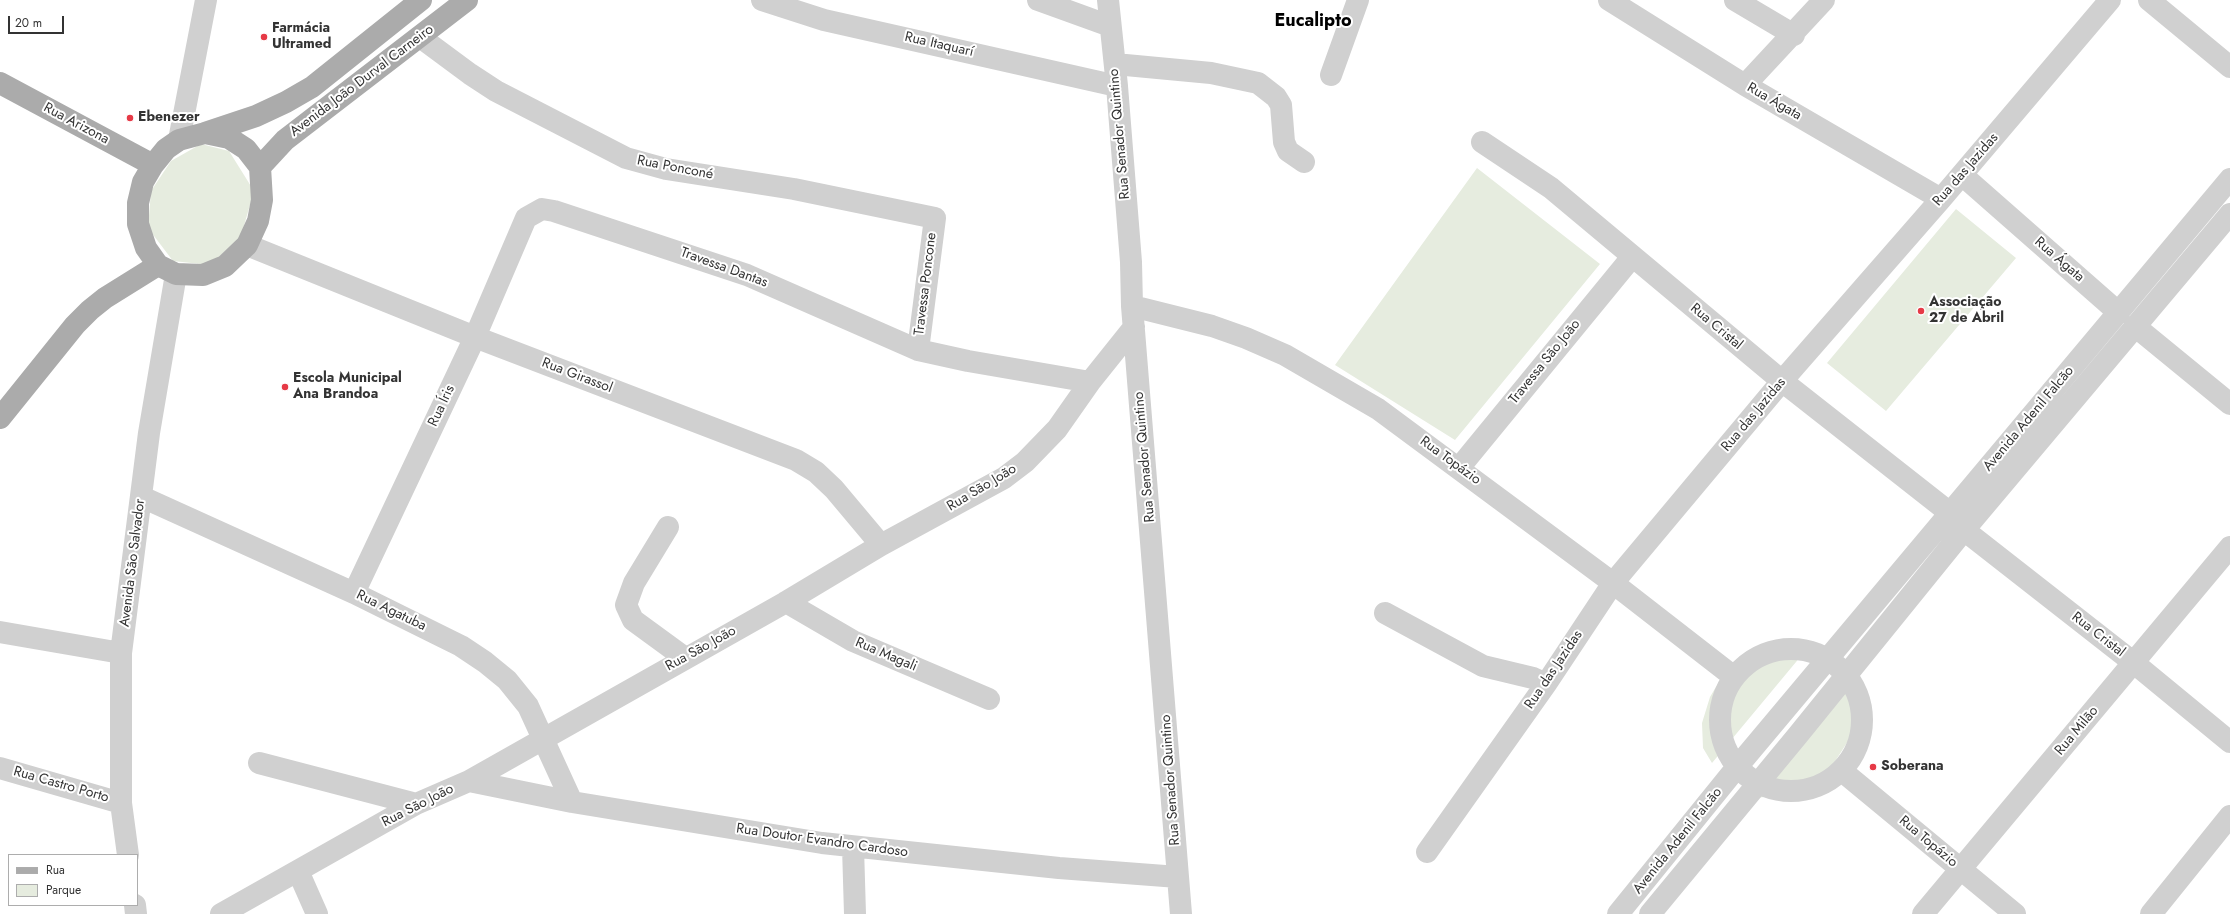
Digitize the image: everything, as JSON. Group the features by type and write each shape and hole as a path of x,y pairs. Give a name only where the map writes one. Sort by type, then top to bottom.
{"main road":[{"name":"Avenida João Durval Carneiro","path":"205,133 262,113 286,102 312,87 421,0"},
{"name":"Avenida João Durval Carneiro","path":"260,167 285,140 467,0"},
{"name":"Rua Arizona","path":"0,83 153,165"},
{"path":"0,418 75,325 105,298 167,269 203,275 225,266 247,245 258,221 262,200 260,167 246,149 229,138 205,133 179,140 166,149 153,165 143,182 138,203 138,224 146,248 167,269"}],"street":[{"path":"179,140 206,0"},
{"name":"Rua Itaquarí","path":"762,0 824,20 1117,86"},
{"path":"1038,0 1110,26"},
{"name":"Rua Senador Quintino","path":"1108,0 1117,86 1131,262 1133,317 1181,914"},
{"path":"1331,75 1358,0"},
{"name":"Rua Ágata","path":"1609,0 1745,86 1941,199"},
{"path":"1735,0 1794,35"},
{"path":"1745,86 1794,35 1824,0"},
{"name":"Rua das Jazidas","path":"1426,852 1546,684 1613,583 1782,381 1962,175 2110,0"},
{"path":"2149,0 2230,67"},
{"name":"Rua Ponconé","path":"420,37 470,74 496,91 626,158 666,169 794,189 935,218"},
{"path":"1115,64 1211,73 1258,83 1276,97 1281,105 1284,142 1288,151 1304,162"},
{"name":"Rua Cristal","path":"1482,142 1551,188 1782,381 1950,513"},
{"name":"Rua Ágata","path":"1962,175 2119,313"},
{"name":"Avenida Adenil Falcão","path":"1624,907 1737,767 2174,248 2230,179"},
{"name":"Travessa Dantas","path":"526,218 542,209 554,211 747,275 918,350 968,361 1090,382"},
{"name":"Avenida Adenil Falcão","path":"1649,914 1758,784 1964,530 2230,214"},
{"name":"Rua Íris","path":"354,593 475,337 526,218"},
{"name":"Travessa Poncone","path":"918,350 935,218"},
{"name":"Rua Girassol","path":"247,245 475,337 796,460 816,472 834,489 881,546"},
{"path":"2174,248 2190,262"},
{"name":"Travessa São João","path":"1459,468 1632,257"},
{"name":"Avenida São Salvador","path":"128,854 121,803 121,653 142,498 167,269"},
{"name":"Rua São João","path":"221,914 416,804 469,781 786,602 881,546 1004,478 1025,462 1057,429 1133,317"},
{"name":"Rua Topázio","path":"1133,317 1212,326 1285,355 1378,409 1613,583 1734,677"},
{"path":"2136,327 2230,404"},
{"name":"Rua Agatuba","path":"142,498 354,593 461,646 485,662 507,680 528,706 572,802"},
{"path":"668,527 634,583 626,605 633,620 685,658"},
{"name":"Rua Cristal","path":"1964,530 2134,663 2230,742"},
{"name":"Rua Milão","path":"1923,914 2230,547"},
{"name":"Rua Magali","path":"786,602 853,641 989,699"},
{"path":"1385,613 1483,666 1533,678 1546,684"},
{"path":"0,632 121,653"},
{"path":"1778,650 1804,650 1828,660 1846,675 1857,693 1862,713 1861,727 1854,754 1842,771 1830,780 1802,791 1772,789 1758,784 1737,767 1724,746 1719,722 1722,698 1734,677 1753,659 1778,650"},
{"path":"259,763 416,804"},
{"name":"Rua Castro Porto","path":"0,768 121,803"},
{"name":"Rua Topázio","path":"1842,771 2015,914"},
{"name":"Rua Doutor Evandro Cardoso","path":"469,781 572,802 854,847 1059,868 1178,877"},
{"path":"2151,914 2230,816"},
{"path":"854,847 855,914"},
{"path":"298,871 317,914"},
{"path":"1624,907 1649,914"}],"green space":[{"path":"201,144 229,151 254,191 241,236 210,265 173,261 148,228 151,191 171,161"},
{"path":"1477,168 1600,264 1455,440 1335,365"},
{"name":"Associação 27 de Abril","path":"1956,209 2016,258 1886,411 1827,363"},
{"path":"1776,656 1801,656 1712,763 1703,748 1702,723 1710,697 1723,675 1757,660"},
{"path":"1847,687 1853,714 1850,738 1832,766 1807,784 1784,795 1755,798"}],"place":[{"name":"Farmácia Ultramed","path":"264,37"},
{"name":"Ebenezer","path":"130,118"},
{"name":"Associação 27 de Abril","path":"1921,311"},
{"name":"Escola Municipal Ana Brandoa","path":"285,387"},
{"name":"Soberana","path":"1873,767"}],"district":[{"name":"Eucalipto","path":"1313,22"}]}
